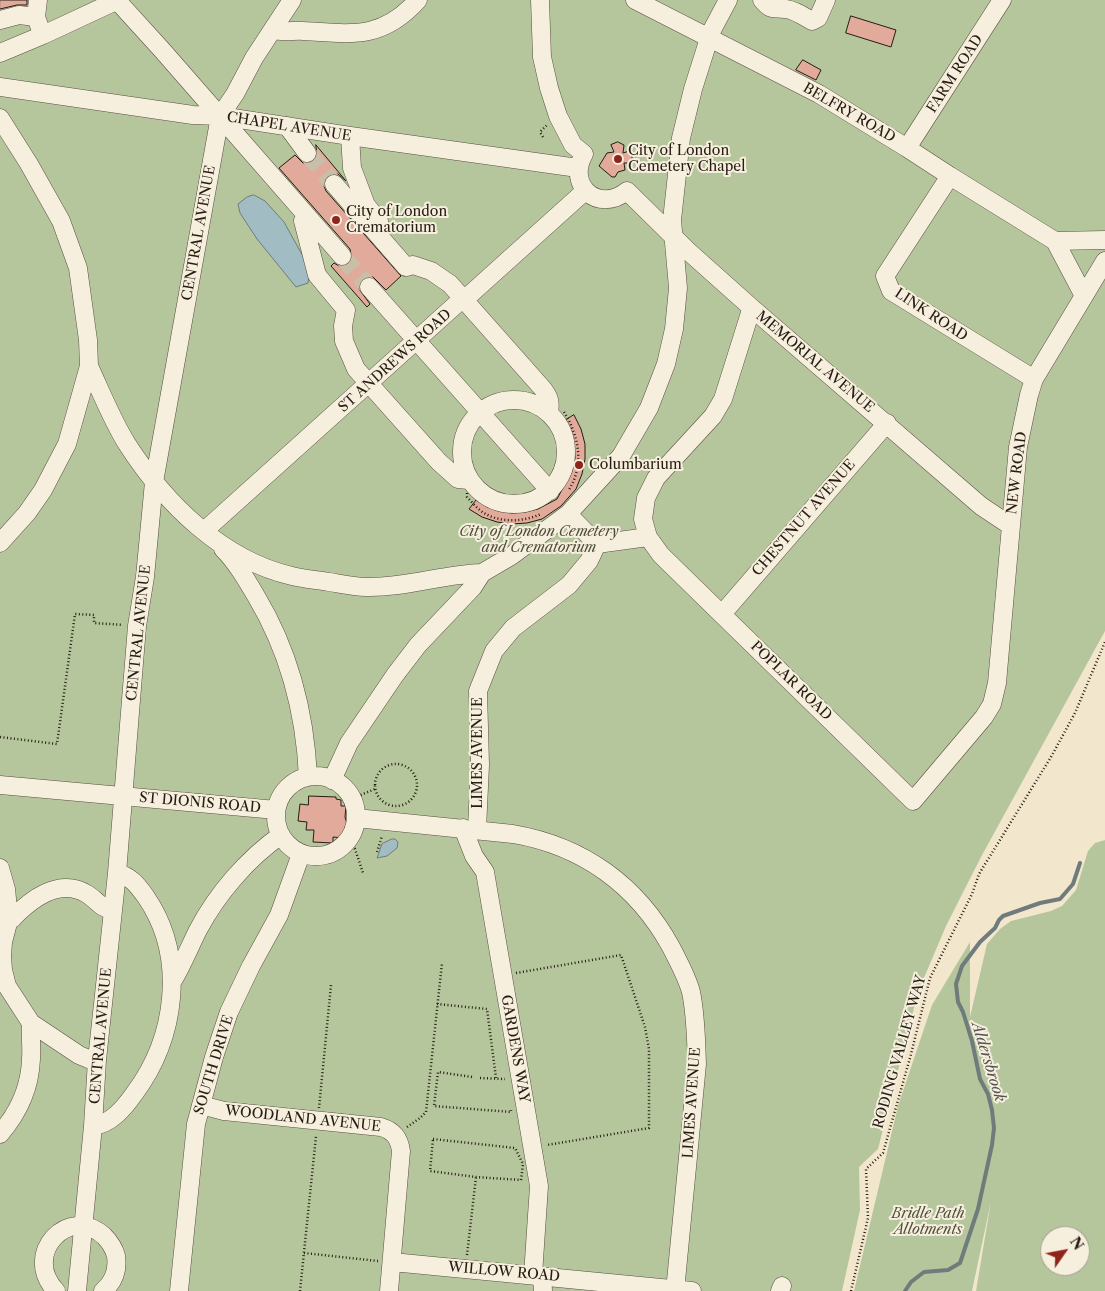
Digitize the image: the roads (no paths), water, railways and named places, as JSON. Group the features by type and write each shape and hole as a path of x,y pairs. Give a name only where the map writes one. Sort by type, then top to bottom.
{"lane":[{"path":"0,53 118,0 342,256"},
{"name":"CENTRAL AVENUE","path":"77,1291 93,1126 97,1060 117,874 137,626 146,577 154,482 220,116 254,58 292,0"},
{"path":"274,30 280,32 301,31 344,34 370,32 400,16 418,0"},
{"path":"540,0 542,58 549,88 558,116 581,161 578,176 585,191"},
{"name":"BELFRY ROAD","path":"635,0 819,94 1054,241 1084,296"},
{"path":"332,780 349,743 395,675 423,639 473,586 482,573 511,556 568,514 621,456 649,408 666,364 674,328 678,288 672,220 681,138 693,89 709,38 728,0"},
{"path":"762,0 768,8 776,10 786,9 812,21 818,18 826,0"},
{"name":"FARM ROAD","path":"907,148 1002,0"},
{"path":"0,20 37,9 43,35"},
{"name":"CHAPEL AVENUE","path":"0,87 193,115 220,116 350,136 581,161"},
{"path":"0,118 29,164 61,221 78,268 88,340 89,366 67,444 47,483 27,513 0,543"},
{"path":"287,126 307,153"},
{"path":"308,217 303,221 317,276 346,310 344,341 356,369 369,384 439,462 468,488 479,491 492,500 507,504 522,504 537,500 550,492 559,480 565,466 567,451 565,437 558,423 556,411 550,404 549,397 465,298 438,275 413,264 366,205 352,168 350,136"},
{"name":"LINK ROAD","path":"950,176 885,276 891,290 1034,379"},
{"path":"334,184 406,267 413,264"},
{"name":"MEMORIAL AVENUE","path":"585,191 591,196 606,200 613,199 627,191 753,309 981,506 1005,522 1011,523"},
{"name":"ST ANDREWS ROAD","path":"204,531 585,191"},
{"path":"1054,241 1105,240"},
{"name":"NEW ROAD","path":"992,704 997,683 1018,446 1034,379 1105,262"},
{"path":"369,287 550,492"},
{"path":"568,514 597,544 648,537 643,519 646,498 656,478 713,416 724,399 753,309"},
{"path":"89,366 126,443 164,494 227,553 244,576 267,614 283,650 296,691 303,727 308,777"},
{"path":"468,488 462,452 464,437 470,424 479,413 492,404 506,400 521,400 556,411"},
{"name":"CHESTNUT AVENUE","path":"722,614 886,423"},
{"path":"204,531 230,550 291,576 357,586 405,584 464,574 482,573"},
{"name":"POPLAR ROAD","path":"648,537 661,555 913,801 984,717 992,704"},
{"name":"LIMES AVENUE","path":"597,544 590,560 569,585 513,628 494,651 478,691 480,765 470,829 534,837 581,855 611,875 638,899 661,929 678,960 690,992 696,1034 696,1064 681,1290"},
{"path":"322,776 342,785 352,799 356,818 347,842 338,850 320,856 301,854 290,847 276,824 276,810 280,798 287,788 296,781 308,777 322,776"},
{"name":"ST DIONIS ROAD","path":"0,786 276,810"},
{"path":"356,818 470,829"},
{"name":"GARDENS WAY","path":"470,829 474,856 485,872 539,1186 539,1281"},
{"path":"172,982 199,929 219,896 246,865 281,835"},
{"name":"SOUTH DRIVE","path":"179,1291 196,1124 214,1057 229,1012 279,914 301,854"},
{"path":"0,868 6,889 9,919 3,942 3,970 7,986 31,1023 79,1055 91,1060 97,1060"},
{"path":"93,1126 101,1125 113,1118 127,1104 142,1083 158,1053 168,1021 172,982 171,966 163,929 153,908 136,884 124,875 117,874"},
{"path":"9,919 12,919 37,898 60,888 78,890 87,894 104,909 112,910"},
{"path":"0,1134 21,1104 28,1082 31,1059 31,1023"},
{"name":"WOODLAND AVENUE","path":"201,1105 224,1111 381,1127 395,1134 400,1141 400,1151 389,1291"},
{"path":"56,1291 47,1281 43,1269 43,1257 47,1245 55,1236 65,1229 77,1226 89,1227 100,1232 109,1241 115,1252 117,1264 115,1276 104,1291"},
{"name":"WILLOW ROAD","path":"392,1262 465,1269 539,1281 681,1290"}],"water":[{"path":"254,195 265,201 284,222 310,269 308,283 296,287 257,239 240,213 238,204 247,197"},
{"path":"392,839 398,842 397,848 387,856 377,858 382,844"}],"waterway":[{"name":"Aldersbrook","path":"905,1291 911,1282 924,1272 948,1270 960,1263 978,1209 992,1145 994,1128 992,1110 988,1094 980,1079 972,1041 958,1002 956,984 962,966 1003,916 1040,903 1060,899 1073,884 1080,863"}],"tunnel":[{"path":"307,153 334,184"},
{"path":"342,256 369,287"}],"place":[{"name":"City of London Cemetery Chapel","path":"618,159"},
{"name":"City of London Crematorium","path":"336,220"},
{"name":"Columbarium","path":"579,465"}],"park label":[{"name":"City of London Cemetery and Crematorium","path":"539,540"},
{"name":"Bridle Path Allotments","path":"928,1222"}]}
